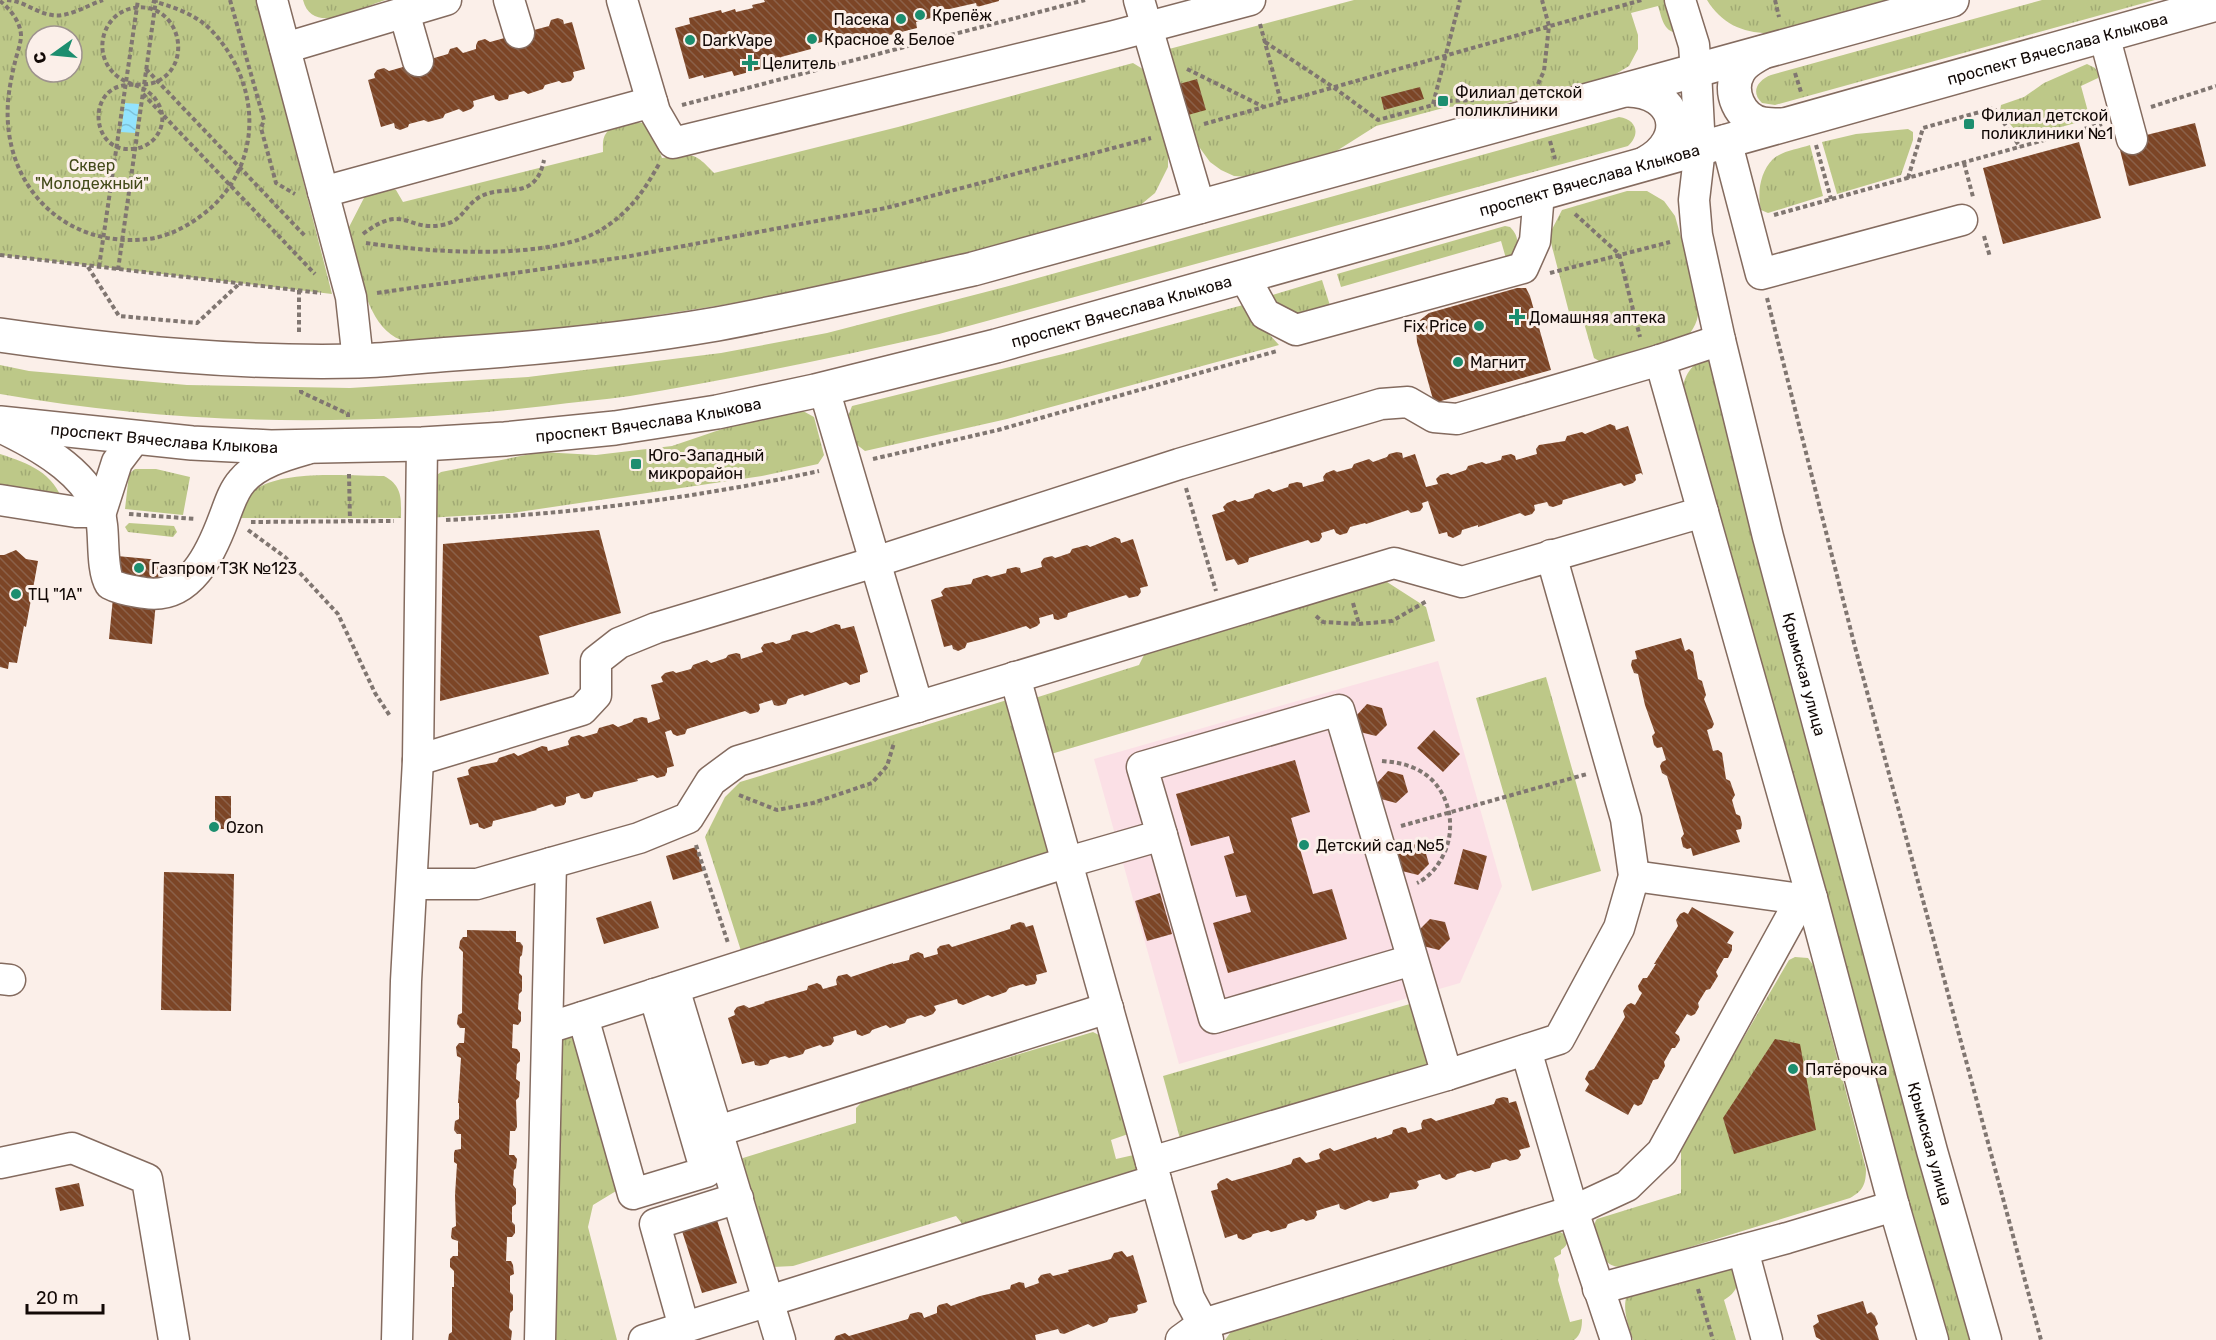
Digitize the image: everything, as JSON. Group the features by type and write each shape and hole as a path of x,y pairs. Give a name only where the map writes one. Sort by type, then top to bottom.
{"main road":[{"path":"0,335 102,349 180,356 358,361 525,349 715,324 822,304 973,269 1952,0"},
{"name":"проспект Вячеслава Клыкова","path":"0,425 237,445 312,447 505,439 615,428 717,412 824,389 996,346 2216,4"},
{"path":"1761,53 1747,61 1738,73 1734,86 1736,100 1740,110 1750,120 1762,124 1782,125"},
{"path":"1628,90 1644,90 1659,98 1669,110 1673,126 1670,142 1660,155 1646,163"}],"street":[{"path":"272,0 285,48 314,196 351,297 358,361"},
{"path":"285,48 446,0"},
{"path":"509,0 519,33"},
{"path":"622,0 653,107 673,143 1143,14 1254,10"},
{"name":"Крымская улица","path":"1680,0 1694,45 1696,71 1713,144 1694,200 1697,235 1720,340 1768,537 1932,1150 1986,1340"},
{"path":"404,12 418,61"},
{"path":"1143,14 1200,208"},
{"path":"2104,35 2129,127"},
{"path":"314,196 549,130 653,107"},
{"path":"1713,144 1748,223 1761,274 1962,220"},
{"path":"1244,276 1265,314 1296,330 1523,268 1535,241 1539,193"},
{"path":"418,760 582,710 596,694 596,661 619,643 656,628 874,562 1179,464 1381,404 1408,402 1434,417 1457,419 1660,360 1720,340"},
{"path":"1660,360 1807,898 1933,1340"},
{"path":"824,389 918,707"},
{"path":"0,425 53,456 85,484 101,512"},
{"path":"136,437 117,462 101,512 106,574 110,584 117,588 154,594 180,588 193,578 212,545 230,521 231,497 242,481 252,472 289,454 312,447"},
{"path":"397,1340 406,981 418,760 422,444"},
{"path":"0,500 76,512 101,512"},
{"path":"412,884 477,884 639,838 688,818 711,781 738,761 1394,563 1462,582 1703,512"},
{"path":"644,1340 1559,1039 1619,928 1634,876 1626,819 1551,555"},
{"path":"1015,677 1189,1298 1197,1335 1573,1211 1627,1186 1662,1152 1807,898"},
{"path":"1412,960 1214,1018 1142,767 1339,710 1447,1075"},
{"path":"548,1028 1068,862 1162,835"},
{"path":"540,1340 551,863"},
{"path":"1634,876 1807,898"},
{"path":"583,1017 633,1194 706,1172 664,991"},
{"path":"664,991 718,1131 780,1340"},
{"path":"718,1131 1108,1008"},
{"path":"1526,1050 1573,1211 1616,1340"},
{"path":"0,1163 72,1148 147,1179 174,1340"},
{"path":"684,1327 655,1224 738,1198"},
{"path":"1598,1288 1743,1250 1894,1206"},
{"path":"1743,1250 1767,1340"}],"path":[{"path":"7,0 24,3 44,13 57,15 103,0"},
{"path":"99,267 138,0"},
{"path":"0,1 11,11 21,34 8,102 9,139 20,175 42,205 65,223 92,235 122,241 150,239 178,231 204,215 224,195 230,185 240,168 248,141 250,112 244,83 232,56 209,27 177,8 149,0"},
{"path":"118,270 156,0"},
{"path":"230,0 264,120 261,128 276,183 314,196"},
{"path":"653,107 1085,0"},
{"path":"1432,105 1460,0"},
{"path":"0,255 351,297 625,256 886,208 1177,131 1642,0"},
{"path":"137,8 155,11 168,19 179,40 179,52 168,74 144,86 126,84 115,76 103,58 101,46 103,36 115,17 124,11 137,8"},
{"path":"1254,10 1281,102"},
{"path":"1265,42 1333,87 1377,120 1448,101 1483,99"},
{"path":"1184,67 1264,107"},
{"path":"146,69 240,168 331,240 456,252 493,251 568,243 592,235 621,216 643,193 673,143"},
{"path":"126,84 108,93 98,109 99,128 103,136 117,147 127,150 146,145 154,139 162,121 159,102 144,86"},
{"path":"1748,223 2087,129 2129,127 2216,86"},
{"path":"143,94 318,277"},
{"path":"1908,178 1923,128 1994,108 2020,147"},
{"path":"331,240 396,218 426,225 439,226 452,223 461,218 476,199 487,194 525,188 537,178 542,167 549,130"},
{"path":"1539,276 1697,235"},
{"path":"88,266 119,316 197,323 240,284"},
{"path":"1761,274 1855,647 2040,1340"},
{"path":"299,290 301,392 348,414 350,522"},
{"path":"101,512 230,521 422,521 508,517 624,504 782,479 998,430 1284,349"},
{"path":"1179,464 1223,616"},
{"path":"230,521 285,557 338,614 375,693 393,722"},
{"path":"1291,593 1323,622 1359,624 1392,621 1462,582"},
{"path":"711,781 777,810 813,803 872,783 887,766 894,745 886,717"},
{"path":"1373,763 1399,762 1416,768 1428,777 1443,794 1450,813 1451,833 1446,852 1436,868 1421,881 1412,885"},
{"path":"1396,828 1612,767"},
{"path":"688,818 736,968"},
{"path":"1690,1263 1713,1340"}],"shaded area":[{"name":"Детский сад №5","path":"1438,661 1502,886 1460,983 1179,1064 1094,759"}],"green space":[{"name":"Сквер \"Молодежный\"","path":"0,0 257,0 332,294 0,255"},
{"path":"303,0 386,0 352,13 327,18 317,17 308,11"},
{"path":"1354,0 1679,0 1677,33 1666,27 1658,6 1631,13 1638,35 1638,49 1629,66 1609,78 1503,104 1447,107 1376,126 1327,157 1249,177 1234,176 1210,162 1197,144 1169,49"},
{"path":"1707,0 1888,0 1768,33 1758,33 1741,29 1726,21"},
{"path":"2042,0 2155,0 1775,105 1762,103 1758,99 1756,91 1759,83 1771,75"},
{"path":"1133,63 1146,71 1168,147 1168,167 1155,193 1138,207 947,258 792,294 594,325 429,343 408,342 389,333 380,324 366,298 350,241 348,229 365,196 386,187 396,190 403,202 603,152 605,134 615,126 627,123 650,125 662,158 691,155 701,160 714,173 898,127"},
{"path":"2087,64 2095,68 2098,73 2098,78 2081,86 2090,119 2021,138 2000,111 2001,105 2024,97 2044,83"},
{"path":"1619,117 1630,121 1635,128 1634,137 1628,146 939,334 669,389 477,413 340,420 272,420 136,412 68,405 0,394 0,365 29,371 187,385 350,388 528,377 721,353 827,333 1005,287"},
{"path":"1908,129 1913,132 1913,140 1901,175 1837,194 1822,142 1856,134"},
{"path":"1810,145 1823,196 1768,213 1761,210 1759,197 1761,183 1769,164 1781,154"},
{"path":"1627,191 1647,191 1664,201 1675,216 1699,301 1699,312 1695,325 1687,337 1604,364 1594,358 1584,323 1571,320 1549,235 1562,210"},
{"path":"1505,226 1514,231 1517,240 1516,249 1507,262 1501,241 1341,287 1337,274"},
{"path":"1322,280 1332,312 1292,324 1269,296"},
{"path":"1243,305 1279,345 1007,419 865,451 856,444 847,419 852,406 1067,353"},
{"path":"1711,355 1980,1340 1942,1340 1680,397 1689,371"},
{"path":"803,411 814,417 824,455 818,464 762,476 512,513 426,518 430,480 441,472 541,452 596,455 672,446 731,426"},
{"path":"0,454 31,466 47,477 54,484 64,504 0,492"},
{"path":"135,469 156,469 190,477 183,515 125,509 129,474"},
{"path":"319,475 384,476 398,489 401,499 401,518 237,518 251,494 270,482"},
{"path":"129,523 174,526 177,532 173,537 128,532 125,527"},
{"path":"1387,582 1426,607 1435,641 1051,754 1035,698 1139,665 1148,647"},
{"path":"1546,677 1601,871 1532,891 1476,698"},
{"path":"1007,700 1051,854 742,954 705,837 725,797 740,782"},
{"path":"1795,957 1808,958 1813,965 1866,1169 1863,1187 1850,1198 1625,1267 1609,1264 1601,1254 1594,1235 1597,1219 1681,1193 1681,1145 1789,960"},
{"path":"1420,1001 1441,1073 1182,1146 1163,1076"},
{"path":"577,1028 621,1188 593,1205 588,1227 617,1340 547,1340 554,1034"},
{"path":"1093,1032 1099,1035 1104,1045 1131,1133 1111,1140 1116,1159 1138,1154 1140,1169 967,1230 956,1216 793,1266 773,1267 739,1164 743,1158 856,1123 856,1108 863,1101"},
{"path":"1557,1230 1567,1236 1566,1246 1561,1250 1561,1254 1554,1258 1559,1275 1558,1280 1570,1322 1582,1319 1581,1331 1574,1340 1225,1340 1230,1333 1240,1327"},
{"path":"1730,1267 1738,1281 1733,1293 1724,1300 1736,1340 1633,1340 1625,1311 1627,1294"}],"water":[{"path":"125,103 139,104 135,133 121,132"}],"building":[{"path":"764,0 999,1 977,7 976,3 945,10 946,14 916,22 917,28 870,40 868,34 842,41 841,37 810,45 811,49 781,57 782,63 734,76 732,71 689,79 675,28 690,24 689,18 721,10 722,13 735,9 736,12 753,8 752,5 765,2"},
{"path":"558,18 563,20 564,24 572,22 585,69 573,72 574,77 571,81 562,83 559,81 528,94 524,91 509,95 508,99 499,101 494,95 473,101 474,106 471,109 463,112 459,109 445,114 443,118 409,124 408,127 400,130 395,128 394,123 381,127 368,80 375,78 374,74 377,70 384,68 389,71 448,54 450,49 457,47 463,53 476,49 478,41 485,39 490,42 549,26 551,20"},
{"path":"1197,79 1206,110 1188,115 1179,84"},
{"path":"1420,87 1424,99 1384,110 1381,97"},
{"path":"2195,123 2206,166 2129,186 2118,142"},
{"path":"2079,142 2101,218 2003,244 1983,168"},
{"path":"1517,288 1526,288 1530,296 1551,370 1434,403 1417,342 1416,328 1419,321 1429,313"},
{"path":"1610,424 1615,426 1616,430 1628,426 1643,475 1641,473 1635,475 1636,480 1633,483 1624,486 1621,483 1563,500 1562,504 1553,507 1547,502 1534,505 1535,510 1532,514 1525,516 1520,513 1478,527 1478,525 1462,530 1461,534 1453,538 1448,536 1447,532 1439,534 1428,501 1422,503 1423,507 1420,511 1411,513 1408,510 1350,527 1347,533 1340,535 1334,529 1321,533 1322,537 1319,541 1311,543 1308,540 1249,558 1248,562 1238,565 1234,559 1226,561 1212,515 1225,511 1223,507 1235,500 1238,502 1253,498 1255,494 1269,489 1273,492 1297,482 1302,483 1303,487 1324,481 1323,477 1326,473 1352,468 1354,464 1369,459 1373,462 1397,452 1402,453 1403,458 1415,454 1426,487 1438,484 1436,479 1440,475 1448,473 1451,475 1466,470 1468,466 1501,460 1502,456 1511,454 1516,460 1537,454 1536,449 1539,445 1565,441 1567,436 1582,432 1585,434"},
{"path":"599,530 621,613 539,636 549,674 440,701 443,544"},
{"path":"1115,537 1120,539 1121,543 1133,539 1148,586 1140,588 1141,592 1138,596 1129,598 1126,595 1068,613 1067,617 1058,620 1054,619 1053,614 1039,618 1040,623 1030,629 1026,626 967,643 965,648 958,651 953,649 952,645 944,647 931,600 943,596 941,592 945,588 971,584 973,579 1006,573 1007,569 1016,567 1020,568 1021,573 1042,567 1041,562 1044,558 1052,556 1055,558 1070,553 1072,549 1087,545 1090,547"},
{"name":"ТЦ \"1А\"","path":"16,550 26,559 38,561 17,663 9,662 8,669 0,667 0,555"},
{"path":"117,556 160,560 152,644 109,639"},
{"path":"836,624 840,625 841,629 854,626 868,672 860,675 860,682 850,685 846,682 804,696 803,694 788,699 786,704 778,706 774,705 772,700 759,704 758,712 750,714 745,711 687,729 685,734 677,736 671,730 665,732 674,766 667,768 665,776 657,778 653,775 637,779 638,781 594,792 592,797 585,799 581,798 579,793 566,797 564,805 555,807 552,804 493,821 492,826 484,829 479,827 478,823 470,825 457,778 469,775 468,770 471,767 497,762 499,758 514,753 518,756 542,746 547,747 548,751 569,745 568,741 571,737 579,735 583,737 597,733 599,728 613,724 618,727 642,717 647,718 648,723 660,719 651,685 663,682 661,677 665,673 691,669 693,665 707,660 711,663 736,653 740,654 741,659 763,652 761,648 764,644 773,642 776,644 790,640 792,635 807,631 811,633"},
{"path":"1681,638 1685,651 1689,649 1693,652 1698,679 1702,681 1706,695 1704,699 1714,724 1707,730 1713,751 1718,750 1722,753 1726,779 1730,781 1735,795 1732,800 1742,824 1741,829 1736,830 1740,842 1693,856 1691,848 1683,847 1681,838 1684,834 1667,776 1662,773 1660,766 1666,760 1662,747 1657,748 1654,745 1652,736 1655,733 1645,705 1638,674 1634,673 1631,665 1632,660 1637,659 1635,651"},
{"path":"1367,704 1382,708 1387,725 1376,736 1360,732 1356,716"},
{"path":"1434,730 1460,754 1443,772 1417,748"},
{"path":"1295,760 1310,812 1291,818 1313,894 1332,889 1347,939 1228,973 1213,923 1251,912 1246,895 1236,897 1224,856 1234,853 1229,836 1191,846 1176,794"},
{"path":"1388,771 1403,775 1408,792 1396,803 1381,799 1377,783"},
{"path":"215,796 231,796 231,829 215,829"},
{"path":"1409,843 1424,847 1429,864 1418,875 1402,871 1398,855"},
{"path":"696,847 703,871 673,880 666,856"},
{"path":"1463,849 1487,856 1478,890 1454,884"},
{"path":"164,872 234,874 231,1011 161,1010"},
{"path":"1160,893 1172,934 1147,941 1135,901"},
{"path":"651,901 659,928 604,944 596,918"},
{"path":"1692,907 1734,932 1727,943 1732,945 1732,950 1728,958 1724,958 1716,972 1718,976 1698,1003 1699,1007 1695,1014 1691,1016 1687,1014 1675,1033 1680,1040 1664,1062 1665,1066 1658,1079 1653,1080 1642,1104 1638,1106 1634,1104 1628,1115 1585,1091 1589,1084 1585,1079 1589,1071 1594,1069 1625,1017 1623,1011 1631,1003 1635,1005 1642,993 1638,986 1643,978 1647,978 1678,926 1676,920 1684,912 1688,914"},
{"path":"1430,919 1445,922 1450,939 1439,950 1423,946 1419,930"},
{"path":"1020,922 1026,927 1033,925 1047,972 1036,975 1035,984 1026,986 1023,984 1009,988 1006,992 992,997 988,995 963,1005 958,1003 957,999 934,1006 936,1010 933,1014 925,1017 921,1015 907,1019 905,1023 890,1028 886,1025 862,1036 857,1034 856,1030 833,1037 834,1041 831,1045 823,1047 820,1045 805,1050 803,1054 770,1060 768,1064 755,1065 754,1061 742,1064 728,1018 735,1015 734,1011 737,1007 744,1005 749,1008 807,990 808,986 817,983 823,989 837,985 838,976 847,974 851,977 909,960 910,955 918,952 923,954 924,958 938,954 937,949 940,946 949,944 952,947 1010,929 1011,925"},
{"path":"467,930 516,931 516,942 520,942 523,946 519,973 522,976 522,991 519,994 518,1009 521,1012 521,1021 518,1025 513,1024 512,1048 517,1049 520,1053 516,1079 520,1082 519,1097 516,1100 517,1127 515,1131 510,1131 509,1155 514,1155 517,1159 513,1185 516,1189 516,1204 512,1207 515,1233 512,1237 507,1237 506,1261 511,1261 514,1274 510,1276 510,1292 513,1295 513,1310 510,1313 509,1328 512,1331 511,1340 448,1340 452,1332 452,1287 454,1287 454,1271 450,1267 450,1259 458,1256 458,1241 451,1237 452,1228 456,1226 457,1164 454,1162 454,1153 455,1150 461,1149 461,1134 457,1134 454,1130 455,1121 459,1119 461,1058 457,1056 456,1047 459,1043 464,1043 465,1028 460,1028 457,1024 458,1015 462,1013 463,952 459,948 460,941 463,937 467,937"},
{"path":"1775,1039 1800,1044 1816,1130 1734,1154 1723,1118"},
{"path":"1508,1098 1509,1103 1516,1101 1530,1147 1519,1150 1521,1155 1518,1159 1510,1161 1506,1159 1492,1163 1490,1168 1475,1172 1471,1170 1446,1180 1440,1174 1417,1181 1419,1185 1416,1189 1390,1193 1388,1198 1373,1202 1369,1200 1345,1210 1340,1208 1339,1204 1316,1211 1317,1215 1314,1219 1306,1221 1303,1219 1288,1224 1286,1228 1253,1234 1243,1240 1238,1238 1237,1234 1225,1238 1211,1191 1218,1189 1217,1184 1220,1181 1227,1178 1232,1181 1275,1169 1291,1164 1293,1159 1300,1157 1306,1163 1320,1159 1319,1154 1322,1151 1330,1148 1334,1151 1376,1137 1377,1139 1392,1134 1393,1130 1402,1127 1406,1128 1408,1133 1422,1129 1423,1120 1431,1118 1436,1121 1494,1104 1496,1099"},
{"path":"79,1183 84,1206 60,1211 55,1188"},
{"path":"717,1220 737,1283 702,1293 682,1231"},
{"path":"1122,1251 1127,1257 1133,1255 1147,1302 1137,1305 1138,1310 1135,1313 1109,1318 1107,1322 1093,1327 1088,1324 1064,1334 1058,1329 1035,1335 1036,1340 834,1340 836,1336 845,1333 849,1336 908,1319 910,1314 918,1312 922,1313 924,1318 937,1313 939,1305 947,1303 951,1306 1010,1289 1011,1285 1019,1282 1024,1283 1025,1288 1039,1283 1038,1279 1041,1275 1050,1273 1053,1276 1069,1272 1068,1270 1111,1259 1114,1253"},
{"path":"1863,1301 1867,1314 1871,1312 1875,1316 1878,1324 1875,1327 1879,1340 1821,1340 1816,1337 1813,1326 1819,1322 1817,1315"}],"place":[{"name":"Крепёж","path":"920,15"},
{"name":"Пасека","path":"901,19"},
{"name":"Красное & Белое","path":"812,39"},
{"name":"DarkVape","path":"690,40"},
{"name":"Целитель","path":"750,63"},
{"name":"Филиал детской поликлиники","path":"1443,101"},
{"name":"Филиал детской поликлиники №1","path":"1969,124"},
{"name":"Домашняя аптека","path":"1517,317"},
{"name":"Fix Price","path":"1479,326"},
{"name":"Магнит","path":"1458,362"},
{"name":"Юго-Западный микрорайон","path":"636,464"},
{"name":"Газпром ТЗК №123","path":"139,568"},
{"name":"ТЦ \"1А\"","path":"16,594"},
{"name":"Ozon","path":"214,827"},
{"name":"Детский сад №5","path":"1304,845"},
{"name":"Пятёрочка","path":"1793,1069"}]}
